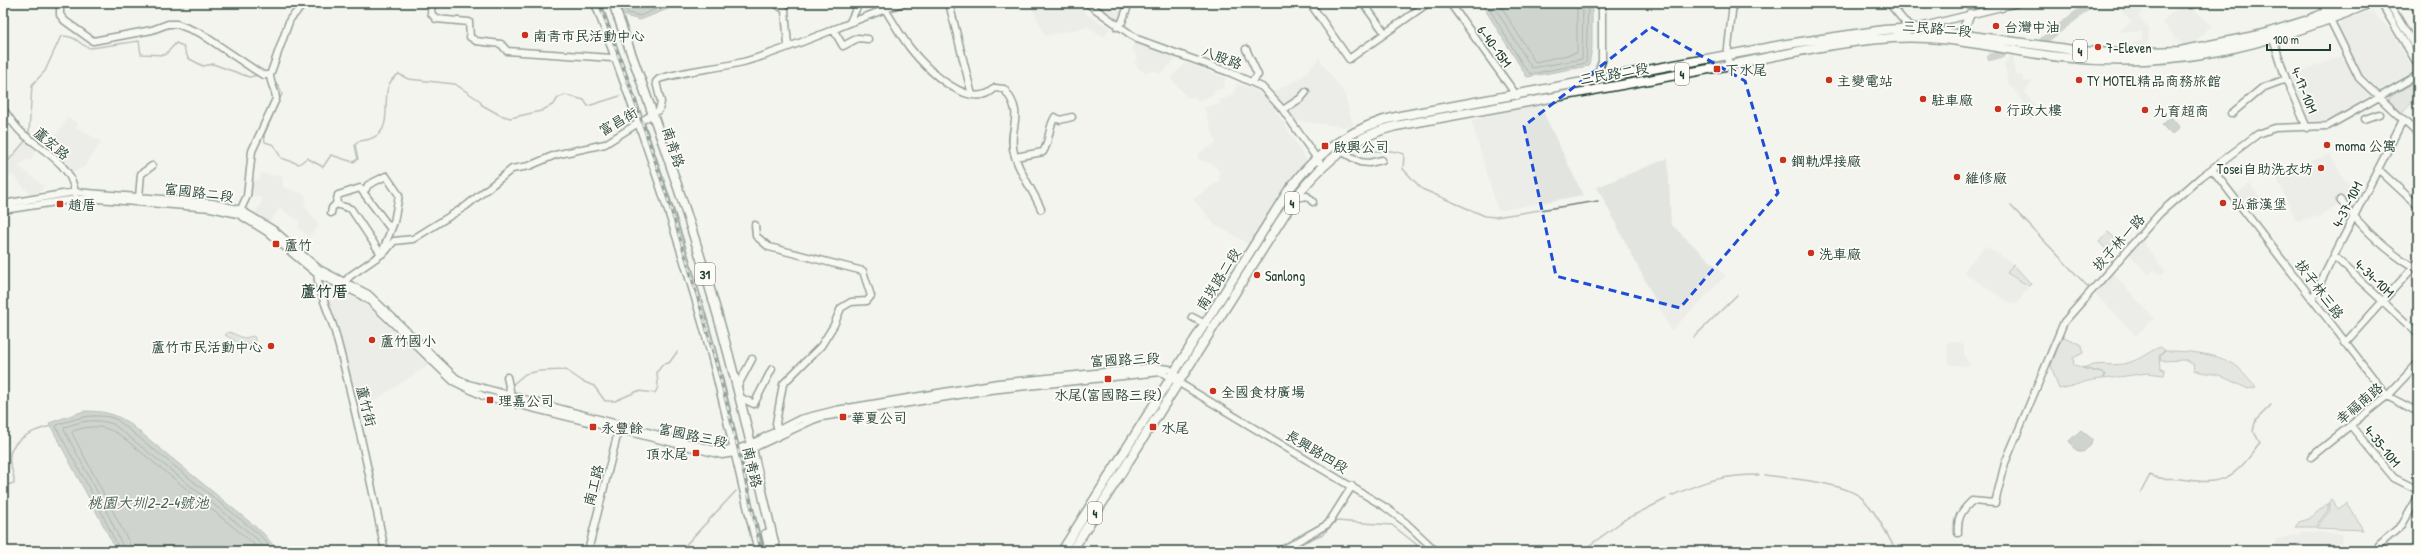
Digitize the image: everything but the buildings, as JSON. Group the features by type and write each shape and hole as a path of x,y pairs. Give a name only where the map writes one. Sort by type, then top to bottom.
{"main road":[{"name":"31","path":"592,3 638,123 689,293 733,452 754,551"},
{"name":"南青路","path":"596,3 688,274 711,351 733,452 758,551"},
{"name":"南青路","path":"608,3 652,115 710,302 749,448 751,468 770,551"},
{"name":"31","path":"613,3 706,278 737,387 749,448 761,488 776,551"},
{"name":"三民路二段","path":"1463,104 1595,80 1831,45 1892,38 1934,39 2092,60 2186,58 2246,47 2273,39 2328,17 2350,3"},
{"name":"三民路二段","path":"1473,112 1728,61 1787,44 1912,28 2089,52 2119,53 2192,49 2258,36 2328,17 2371,3"},
{"path":"1969,35 1965,26 1970,14"},
{"name":"南崁路二段","path":"1072,551 1176,377 1205,324 1290,188 1302,172 1338,141 1387,119 1463,104"},
{"name":"南崁路二段","path":"1062,551 1295,198 1322,166 1341,151 1358,141 1388,128 1473,112"},
{"name":"南青路","path":"688,274 689,293"},
{"name":"南青路","path":"706,278 710,302"},
{"name":"南青路","path":"751,468 761,488"}],"street":[{"path":"60,3 60,15 65,21 94,41 152,30 168,24 177,24 200,33 263,75 270,75"},
{"path":"240,212 247,196 252,151 276,99 276,92 270,83 270,75 290,19 304,3"},
{"path":"432,3 432,13 436,19 469,22 470,37 476,41 501,44 507,52 612,58"},
{"path":"775,3 785,10 788,46"},
{"path":"850,22 860,3"},
{"name":"富昌街","path":"394,241 413,239 466,206 512,169 533,165 555,155 605,144 617,138 652,115 660,106 656,82 659,79 741,62 814,38 850,22 903,3"},
{"path":"949,3 972,95"},
{"name":"八股路","path":"1087,3 1117,27 1137,39 1252,81 1270,94 1322,166"},
{"path":"1117,27 1122,22 1130,3"},
{"path":"1310,3 1349,59 1428,3"},
{"path":"1363,3 1385,34"},
{"name":"6-40-15M","path":"1450,3 1516,95 1520,103"},
{"path":"1595,80 1602,61 1602,3"},
{"path":"1728,61 1734,3"},
{"path":"1889,3 1912,28"},
{"path":"1996,3 2002,8"},
{"path":"1892,38 1912,28 2018,3"},
{"path":"2189,3 2191,5 2199,3"},
{"path":"2322,3 2359,78 2418,134"},
{"path":"2381,3 2418,65"},
{"path":"2389,3 2418,52"},
{"path":"885,9 909,47 930,70 954,87 972,95 988,95 995,88 1004,89 1010,97 1016,117 1012,141 1015,157 1041,208"},
{"path":"833,29 843,46 858,38 868,38"},
{"name":"4-17-10M","path":"2273,39 2286,79 2307,128"},
{"path":"1246,49 1258,75 1252,81"},
{"path":"2186,58 2192,49"},
{"name":"拔子林一路","path":"1958,533 1957,520 1962,510 1972,501 1995,503 2005,463 2064,322 2160,213 2212,169 2258,134 2268,129 2323,127 2336,123 2418,75"},
{"path":"2231,114 2262,88 2286,79"},
{"path":"1283,110 1301,98 1306,92"},
{"name":"蘆宏路","path":"3,109 22,133 39,145 68,173 76,198"},
{"path":"2365,119 2379,114"},
{"path":"1015,157 1043,152 1050,138 1051,122 1055,117 1060,120 1072,117"},
{"name":"4-37-10M","path":"2312,299 2403,120"},
{"path":"1341,151 1360,162 1369,163 1382,160"},
{"path":"139,197 141,174 152,166"},
{"name":"拔子林三路","path":"2212,169 2387,396 2418,412"},
{"path":"2378,169 2418,206"},
{"path":"336,204 351,209 378,251 384,248 386,239 389,236 390,228 394,222 399,197 389,178 383,177 368,185 366,189"},
{"path":"331,213 332,208 336,204 338,195 360,188 390,228"},
{"name":"富國路二段","path":"3,204 75,192 212,203 240,212 268,232 318,272 344,283 370,302 435,360"},
{"path":"1295,198 1307,196 1313,202"},
{"name":"富國路二段","path":"3,210 76,198 211,208 240,212"},
{"path":"2340,200 2353,217 2394,253 2417,266 2345,343"},
{"path":"755,225 756,236 769,247 863,271 871,296 866,301 851,302 841,308 834,325 821,346 783,384 776,423 778,434"},
{"path":"344,283 386,251 394,241 389,236"},
{"name":"4-34-10M","path":"2334,256 2418,334"},
{"name":"蘆竹街","path":"318,272 356,408 385,551"},
{"path":"1192,317 1205,324"},
{"path":"737,387 752,358"},
{"name":"富國路三段","path":"435,360 453,381 483,396 511,400 619,428 711,449 733,452 749,448 778,434 811,415 862,408 1052,376 1153,367 1169,369 1176,377"},
{"name":"幸福南路","path":"2311,457 2387,396 2418,363"},
{"path":"739,397 754,404 772,369"},
{"path":"507,377 511,400"},
{"name":"長興路四段","path":"1176,377 1352,486 1405,522 1436,551"},
{"name":"4-35-10M","path":"2351,426 2394,478 2418,490"},
{"name":"南工路","path":"588,551 619,428"},
{"path":"1282,550 1328,524 1352,486"},
{"path":"2379,545 2402,525 2418,497"}],"highlighted area":[{"path":"1651,27 1745,81 1778,193 1680,308 1556,276 1524,126"}],"shaded area":[{"path":"1033,3 1076,3 1088,15 1110,28 1104,37 1088,27 1045,36 1033,10"},
{"path":"1090,3 1127,3 1119,23"},
{"path":"2115,3 2141,3 2146,8 2138,16 2149,28 2148,49 2133,51 2133,41 2142,41 2142,32 2118,32 2131,22"},
{"path":"2182,3 2188,3 2211,26 2193,44 2182,45 2162,22"},
{"path":"2372,11 2390,29 2413,68 2411,73 2380,90 2362,74 2339,29 2342,20"},
{"path":"1134,41 1177,58 1161,74 1155,71 1143,72 1133,63 1138,59 1132,48"},
{"path":"2010,56 2014,56 2015,75 2023,76 2023,81 2033,81 2025,92 2038,109 2031,111 2008,83 2004,63"},
{"path":"2342,56 2357,81 2370,93 2370,96 2333,118 2317,123 2308,121 2288,76"},
{"path":"1319,58 1344,93 1354,127 1350,128 1291,120 1271,93 1302,77"},
{"path":"1186,63 1226,78 1223,88 1215,90 1214,94 1199,101 1194,96 1188,98 1170,78"},
{"path":"2418,80 2418,96 2402,113 2389,101 2390,97"},
{"path":"1237,84 1251,88 1263,96 1274,108 1307,161 1294,176 1249,244 1215,225 1193,199 1219,181 1219,171 1214,165 1199,160 1197,154 1216,143 1204,107 1220,104 1219,100 1233,95"},
{"path":"1539,103 1583,195 1498,211 1471,120"},
{"path":"68,118 78,123 76,127 102,142 84,167 72,173 46,149"},
{"path":"26,142 36,150 30,160 27,159 19,166 45,187 32,197 12,174 7,178 3,175 3,169"},
{"path":"2330,154 2344,179 2357,191 2357,194 2321,216 2298,221 2295,219 2275,174"},
{"path":"1668,158 1671,224 1726,276 1671,331 1597,187"},
{"path":"261,173 283,177 283,187 306,195 305,206 319,225 309,237 298,228 300,222 280,208 269,223 255,214 263,199 248,194 250,179 259,180"},
{"path":"2250,184 2260,197 2245,209 2239,205 2243,201 2237,193"},
{"path":"2108,232 2117,240 2107,250 2099,242"},
{"path":"2140,238 2166,272 2161,276 2154,269 2149,275 2127,252"},
{"path":"1985,246 2013,264 2007,274 2029,286 2017,304 2011,304 1964,273 1965,269"},
{"path":"2013,264 2031,284 2029,286 2007,273"},
{"path":"2113,271 2117,278 2154,318 2136,336 2094,293"},
{"name":"蘆竹國小","path":"344,292 364,303 429,365 360,410 328,301"},
{"path":"229,332 244,338 254,336 256,344 242,345 225,335"},
{"path":"2062,336 2082,345 2083,353 2073,358 2074,365 2105,374 2103,379 2091,380 2059,389 2051,366"},
{"path":"1953,341 1964,344 1964,354 1970,366 1949,365 1947,342"},
{"path":"2160,347 2165,350 2159,356 2160,369 2165,370 2164,375 2147,373 2104,379 2106,374 2082,368 2102,364 2128,363"},
{"path":"2165,351 2194,352 2223,359 2239,368 2256,387 2248,389 2219,375 2194,371 2193,364 2184,360 2161,361 2160,356"},
{"path":"2331,499 2338,509 2347,503 2363,530 2316,528 2330,510 2329,502"},
{"path":"2328,503 2328,510 2315,527 2295,527 2299,522 2309,519"},
{"path":"2301,531 2343,534 2342,543 2296,551 2277,551 2275,544 2276,539 2301,534"},
{"path":"2140,539 2152,546 2154,551 2130,551 2134,541"}],"water":[{"path":"618,3 674,3 670,8 640,20 625,16"},
{"path":"1481,3 1592,3 1592,47 1589,66 1527,77"},
{"path":"2171,117 2180,128 2172,135 2162,125"},
{"name":"桃園大圳2-2-4號池","path":"84,411 108,413 129,423 263,533 278,551 117,551 49,423"},
{"path":"2081,430 2092,439 2091,445 2083,452 2076,450 2069,441"}],"waterway":[{"path":"2043,41 2092,3"},
{"path":"29,133 32,85 45,71 61,36 67,36 75,39 91,48 139,41 141,54 165,55 176,43 183,46 188,58 203,66 213,64 249,77 259,75"},
{"path":"1991,57 2002,54"},
{"path":"274,82 278,85 282,94 264,135 265,142 274,145 281,158 299,164 307,158 323,167 331,155 353,162 358,159 355,145 359,141 373,138 381,131 385,122 387,90 391,81 399,74 408,79 455,84 479,100 482,105 500,115 510,118 541,111 554,104 558,98 565,95 584,100 588,106 620,96"},
{"path":"660,82 681,78"},
{"path":"2031,118 2039,111"},
{"path":"3,167 26,140"},
{"path":"1357,151 1393,151 1404,154 1403,169 1422,189 1485,216 1495,217 1598,201"},
{"path":"2011,206 2090,289"},
{"path":"1694,337 1737,295"},
{"path":"512,385 525,374 539,371 566,370 582,381 594,386 605,401 615,401 638,391 655,393 658,387 657,372 663,364 669,363 677,352"},
{"path":"2141,492 2150,475 2161,478 2207,481 2218,480 2235,472 2243,465 2260,443 2253,430 2256,420 2271,405"},
{"path":"3,486 14,483 10,462 12,448 17,442 30,433 51,426"},
{"path":"1671,496 1694,486 1714,480 1734,476 1759,475"},
{"path":"1765,475 1817,482 1854,493 1863,499 1873,511 1896,551"},
{"path":"680,551 736,491"},
{"path":"1582,551 1624,520 1666,499"},
{"path":"1295,546 1323,534 1336,521 1392,525 1416,544 1419,551"}],"railway":[{"path":"599,3 648,138 691,274 729,412 761,551"}],"place":[{"name":"台灣中油","path":"1996,26"},
{"name":"南青市民活動中心","path":"525,35"},
{"name":"7-Eleven","path":"2098,47"},
{"name":"下水尾","path":"1717,69"},
{"name":"主變電站","path":"1829,80"},
{"name":"TY MOTEL精品商務旅館","path":"2079,80"},
{"name":"駐車廠","path":"1923,99"},
{"name":"行政大樓","path":"1998,109"},
{"name":"九育超商","path":"2145,110"},
{"name":"moma 公寓","path":"2327,145"},
{"name":"啟興公司","path":"1325,146"},
{"name":"鋼軌焊接廠","path":"1783,160"},
{"name":"Tosei自助洗衣坊","path":"2321,168"},
{"name":"維修廠","path":"1957,177"},
{"name":"弘爺漢堡","path":"2223,203"},
{"name":"趙厝","path":"60,204"},
{"name":"蘆竹","path":"276,244"},
{"name":"洗車廠","path":"1811,253"},
{"name":"Sanlong","path":"1257,275"},
{"name":"蘆竹國小","path":"372,340"},
{"name":"蘆竹市民活動中心","path":"271,346"},
{"name":"水尾(富國路三段)","path":"1108,379"},
{"name":"全國食材廣場","path":"1213,391"},
{"name":"理嘉公司","path":"490,400"},
{"name":"華夏公司","path":"843,417"},
{"name":"永豐餘","path":"593,427"},
{"name":"水尾","path":"1153,427"},
{"name":"頂水尾","path":"696,453"}],"district":[{"name":"蘆竹厝","path":"324,291"}]}
